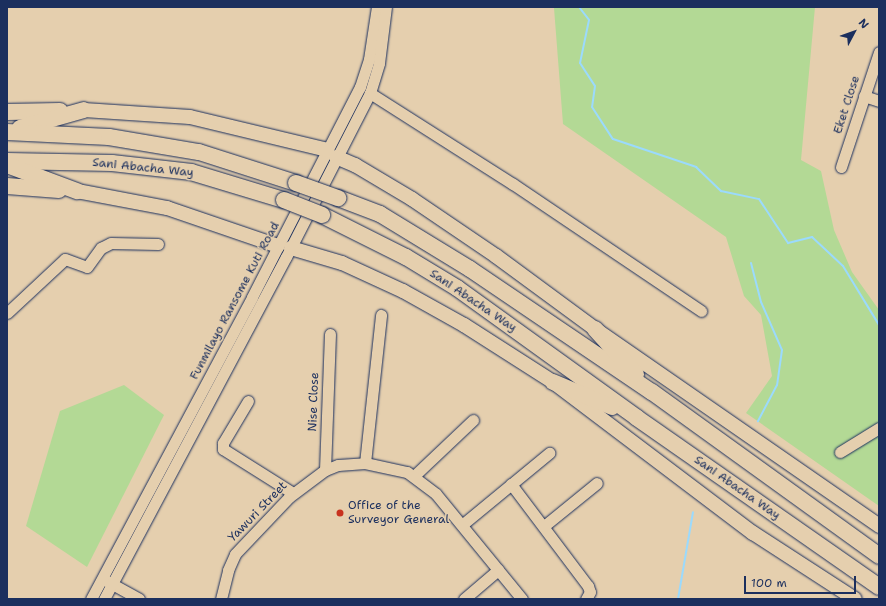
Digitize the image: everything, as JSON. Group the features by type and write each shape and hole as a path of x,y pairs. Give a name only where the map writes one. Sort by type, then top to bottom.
{"highway":[{"path":"7,112 84,110"},
{"path":"7,132 84,110"},
{"name":"Sani Abacha Way","path":"7,132 109,137 199,152 296,183 380,214 418,236 652,392 879,556"},
{"name":"Sani Abacha Way","path":"7,161 112,162 191,172 284,200 322,215 406,256 457,288 637,418 879,587"},
{"path":"7,165 77,191"},
{"path":"7,186 77,191"},
{"path":"595,329 652,392"},
{"path":"553,382 637,418"}],"main road":[{"path":"84,110 190,117 332,153 355,165 412,199 595,329 879,526"},
{"name":"Sani Abacha Way","path":"77,191 167,208 284,247 342,263 403,291 464,325 553,382 753,533 855,599"}],"street":[{"name":"Funmilayo Ransome Kuti Road","path":"104,599 332,153 360,87 369,59 377,7"},
{"name":"Funmilayo Ransome Kuti Road","path":"332,153 370,93 379,63 386,7"},
{"name":"Eket Close","path":"841,167 878,52"},
{"path":"370,93 513,184 701,311"},
{"path":"864,96 879,101"},
{"path":"7,313 65,259 87,267 100,248 111,243 158,244"},
{"name":"Funmilayo Ransome Kuti Road","path":"91,599 101,578 284,247"},
{"path":"364,463 381,315"},
{"name":"Nise Close","path":"325,470 330,334"},
{"path":"248,401 223,443 223,449 293,493"},
{"path":"415,476 473,420"},
{"path":"840,452 879,428"},
{"path":"463,524 549,453"},
{"name":"Yawuri Street","path":"221,599 228,570 235,554 293,493 325,470 338,465 364,463 391,467 415,476 436,494 463,524 522,599"},
{"path":"544,526 597,483"},
{"path":"511,484 588,586 590,592 586,599"},
{"path":"464,599 498,570"},
{"path":"101,578 139,599"}],"green space":[{"path":"551,7 815,7 801,160 821,171 834,230 852,272 879,310 879,506 746,413 772,376 761,315 744,296 726,237 563,124 554,8"},
{"path":"124,385 164,415 87,567 26,526 60,411"}],"waterway":[{"path":"579,7 589,20 580,63 595,86 592,107 613,139 696,167 721,191 759,199 788,243 812,237 843,266 879,325"},
{"path":"751,263 761,302 782,350 777,385 758,421"},
{"path":"678,599 693,512"}],"place":[{"name":"Office of the Surveyor General","path":"340,513"}]}
